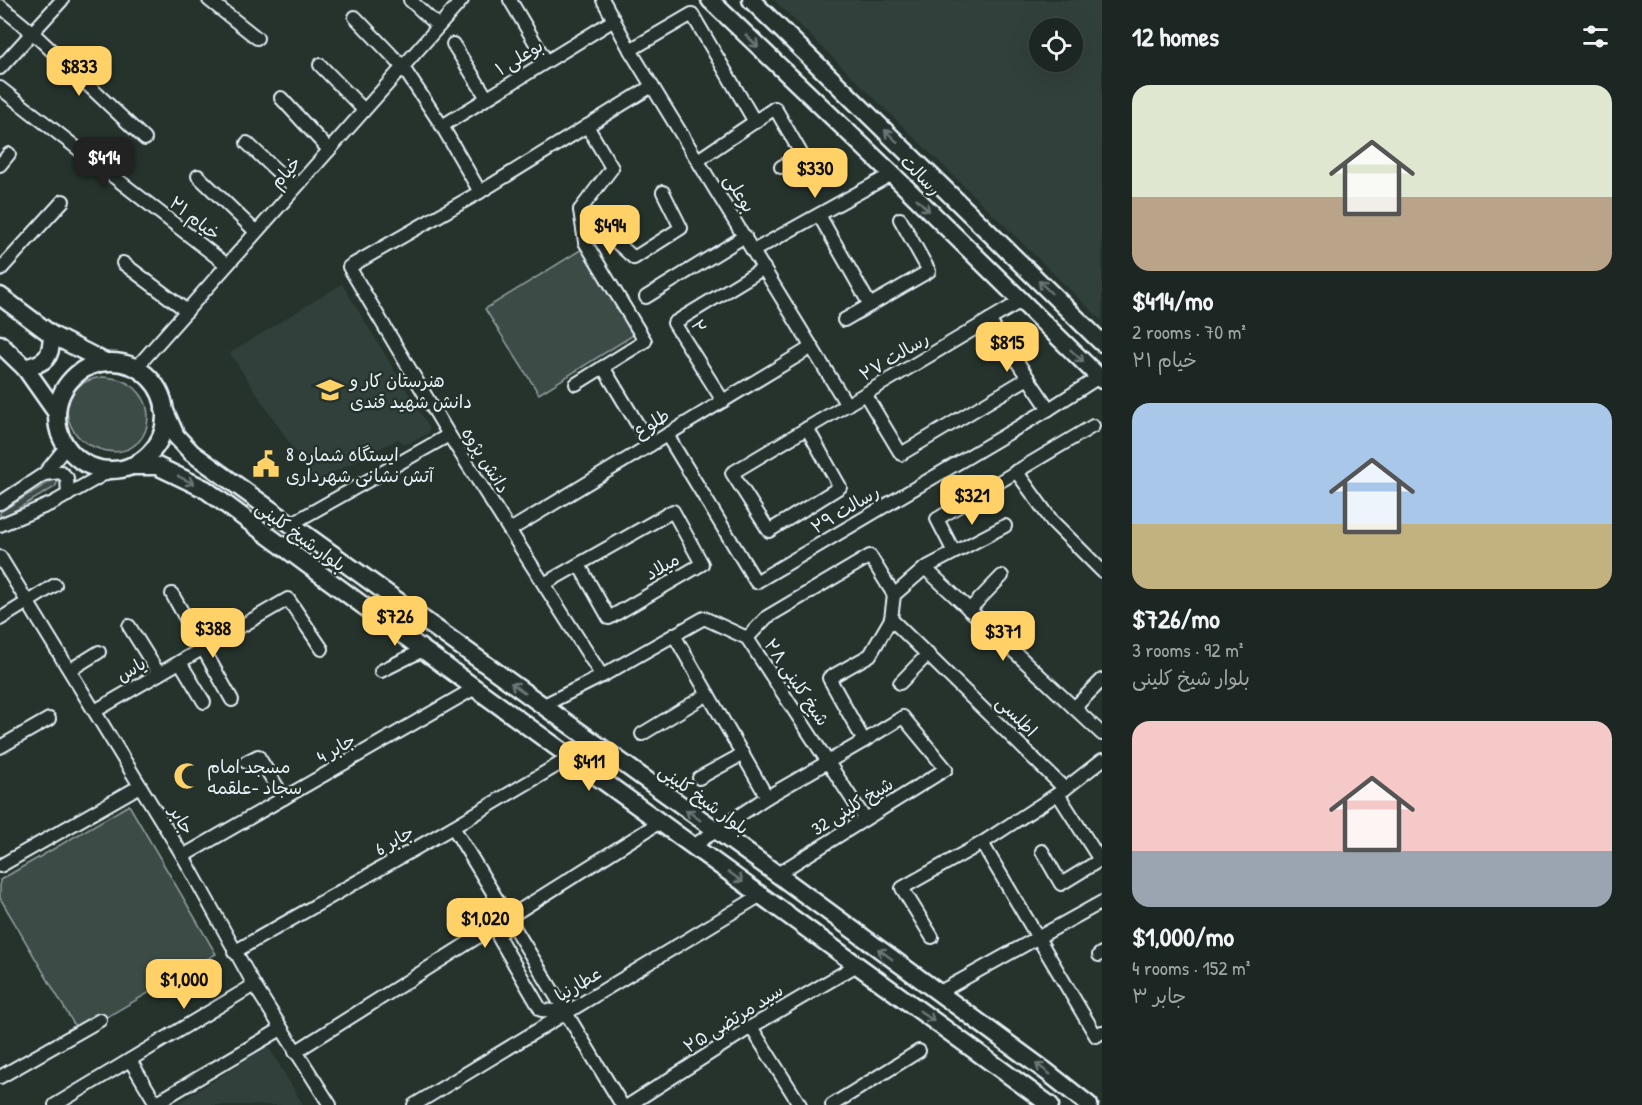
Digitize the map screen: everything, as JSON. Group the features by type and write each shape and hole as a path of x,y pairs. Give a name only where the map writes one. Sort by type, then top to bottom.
{"main road":[{"name":"رسالت","path":"710,0 892,174 1100,379"},
{"name":"رسالت","path":"752,0 1102,343"},
{"path":"892,174 911,156"},
{"path":"0,296 52,335 105,362"},
{"path":"25,368 41,364 51,353 52,335"},
{"path":"3,352 25,368 57,412"},
{"path":"105,362 121,363 136,368 150,378 159,393 164,409 164,427 157,443 146,456 131,465 113,470 87,464 66,447 58,430 57,412 62,393 73,376 90,366 105,362"},
{"name":"بلوار شیخ کلینی","path":"164,409 176,436 192,453 714,831 777,874 1089,1105"},
{"name":"بلوار شیخ کلینی","path":"131,465 157,466 205,489 1050,1105"},
{"path":"273,540 291,524"}],"street":[{"path":"0,68 62,0"},
{"path":"209,0 257,38"},
{"path":"410,0 438,26"},
{"name":"خیام","path":"136,368 462,0"},
{"path":"510,0 546,62"},
{"name":"بوعلی","path":"603,0 630,50 847,405"},
{"path":"0,6 33,33 145,139"},
{"path":"630,50 692,14 755,122"},
{"path":"355,16 402,66 442,126 480,192 652,86"},
{"name":"۱ بوعلی","path":"442,126 614,20"},
{"path":"453,44 487,98"},
{"path":"320,65 364,110"},
{"name":"خیام ۲۱","path":"0,88 227,265"},
{"path":"281,98 329,150"},
{"path":"698,160 775,108 802,155 781,167"},
{"path":"576,384 645,341 585,242 580,210 612,168 587,126"},
{"path":"247,143 295,188"},
{"path":"0,165 9,154"},
{"path":"753,251 892,174"},
{"path":"198,176 256,232"},
{"name":"دانش پژوه","path":"480,192 349,267 449,435 602,676"},
{"path":"580,210 634,258 681,228 663,192"},
{"path":"0,270 63,201"},
{"path":"819,215 870,304"},
{"path":"844,320 928,272 900,219"},
{"path":"646,297 745,236"},
{"path":"123,263 187,310"},
{"name":"۲","path":"723,401 674,323 764,268"},
{"name":"رسالت ۲۷","path":"807,428 840,487 769,531 732,473 807,428 847,405 1021,301"},
{"path":"989,320 1049,409"},
{"name":"طلوع","path":"510,530 812,347"},
{"path":"603,367 650,445"},
{"path":"865,394 901,454 1028,378"},
{"name":"رسالت ۲۹","path":"667,435 756,582 1100,379"},
{"path":"954,552 937,519 1093,426"},
{"path":"291,524 449,435"},
{"path":"0,503 44,474 66,447"},
{"path":"0,525 68,495 113,470"},
{"path":"1016,471 1052,521 1102,571"},
{"path":"44,474 61,472 67,478 68,495"},
{"name":"میلاد","path":"544,584 673,511 702,564 609,618 579,565"},
{"path":"894,595 925,568 1005,526"},
{"name":"جابر","path":"0,556 183,856 234,952 330,1105"},
{"path":"693,846 767,797 864,741 830,678 870,655 891,619 894,595 870,556 768,617 747,638"},
{"path":"925,568 1102,734"},
{"path":"969,610 1002,576"},
{"path":"0,619 55,585"},
{"path":"172,594 232,700"},
{"name":"یاس","path":"95,711 288,599 322,649"},
{"name":"شیخ کلینی ۲۸","path":"542,706 602,676 704,618 747,638 865,819"},
{"name":"اطلسی","path":"891,619 928,654 1061,792 1100,860 1061,884 1042,851"},
{"path":"129,626 159,674"},
{"path":"675,635 767,797"},
{"path":"381,671 423,650"},
{"path":"70,670 99,652"},
{"path":"900,683 928,654"},
{"path":"180,662 204,702"},
{"path":"1074,708 1102,680"},
{"name":"جابر 4","path":"183,856 475,688"},
{"path":"642,734 708,694"},
{"name":"شیخ کلینی 32","path":"777,874 946,769 903,717 864,741"},
{"path":"0,747 49,719"},
{"path":"699,778 743,754"},
{"path":"246,762 258,756 284,798"},
{"name":"جابر 6","path":"234,952 571,758"},
{"path":"932,937 902,888 982,843 1099,766"},
{"path":"0,866 140,786"},
{"path":"295,1052 660,822"},
{"path":"453,827 622,1105"},
{"path":"982,843 1096,1036 1102,1032"},
{"name":"عطارنیا","path":"414,1105 761,895"},
{"path":"939,993 1102,902"},
{"path":"508,917 500,938 541,1010 566,1012"},
{"name":"۲۵ سید مرتضی","path":"629,1105 751,1027 857,965"},
{"path":"55,1105 254,985"},
{"path":"0,1077 100,1020"},
{"path":"751,1027 800,1105"},
{"path":"130,1060 156,1104 281,1029"},
{"path":"832,1105 919,1051"}],"shaded area":[{"path":"774,0 1102,0 1102,321"},
{"path":"582,249 635,334 539,394 485,309"},
{"name":"هنرستان کار و دانش شهید قندی","path":"342,284 429,427 429,433 405,445 398,439 315,482 230,353"},
{"path":"102,377 124,382 139,392 147,407 148,422 142,437 131,447 115,452 94,447 78,437 67,412 70,397 79,386"},
{"path":"54,479 58,481 55,487 0,519 0,512"},
{"path":"129,805 216,954 79,1033 0,898 0,880"},
{"path":"268,1046 303,1105 175,1105"}],"place":[{"name":"هنرستان کار و دانش شهید قندی","path":"330,390"},
{"name":"ایستگاه شماره 8 آتش نشانی شهرداری","path":"266,464"},
{"name":"مسجد امام سجاد -علقمه","path":"187,776"}]}
